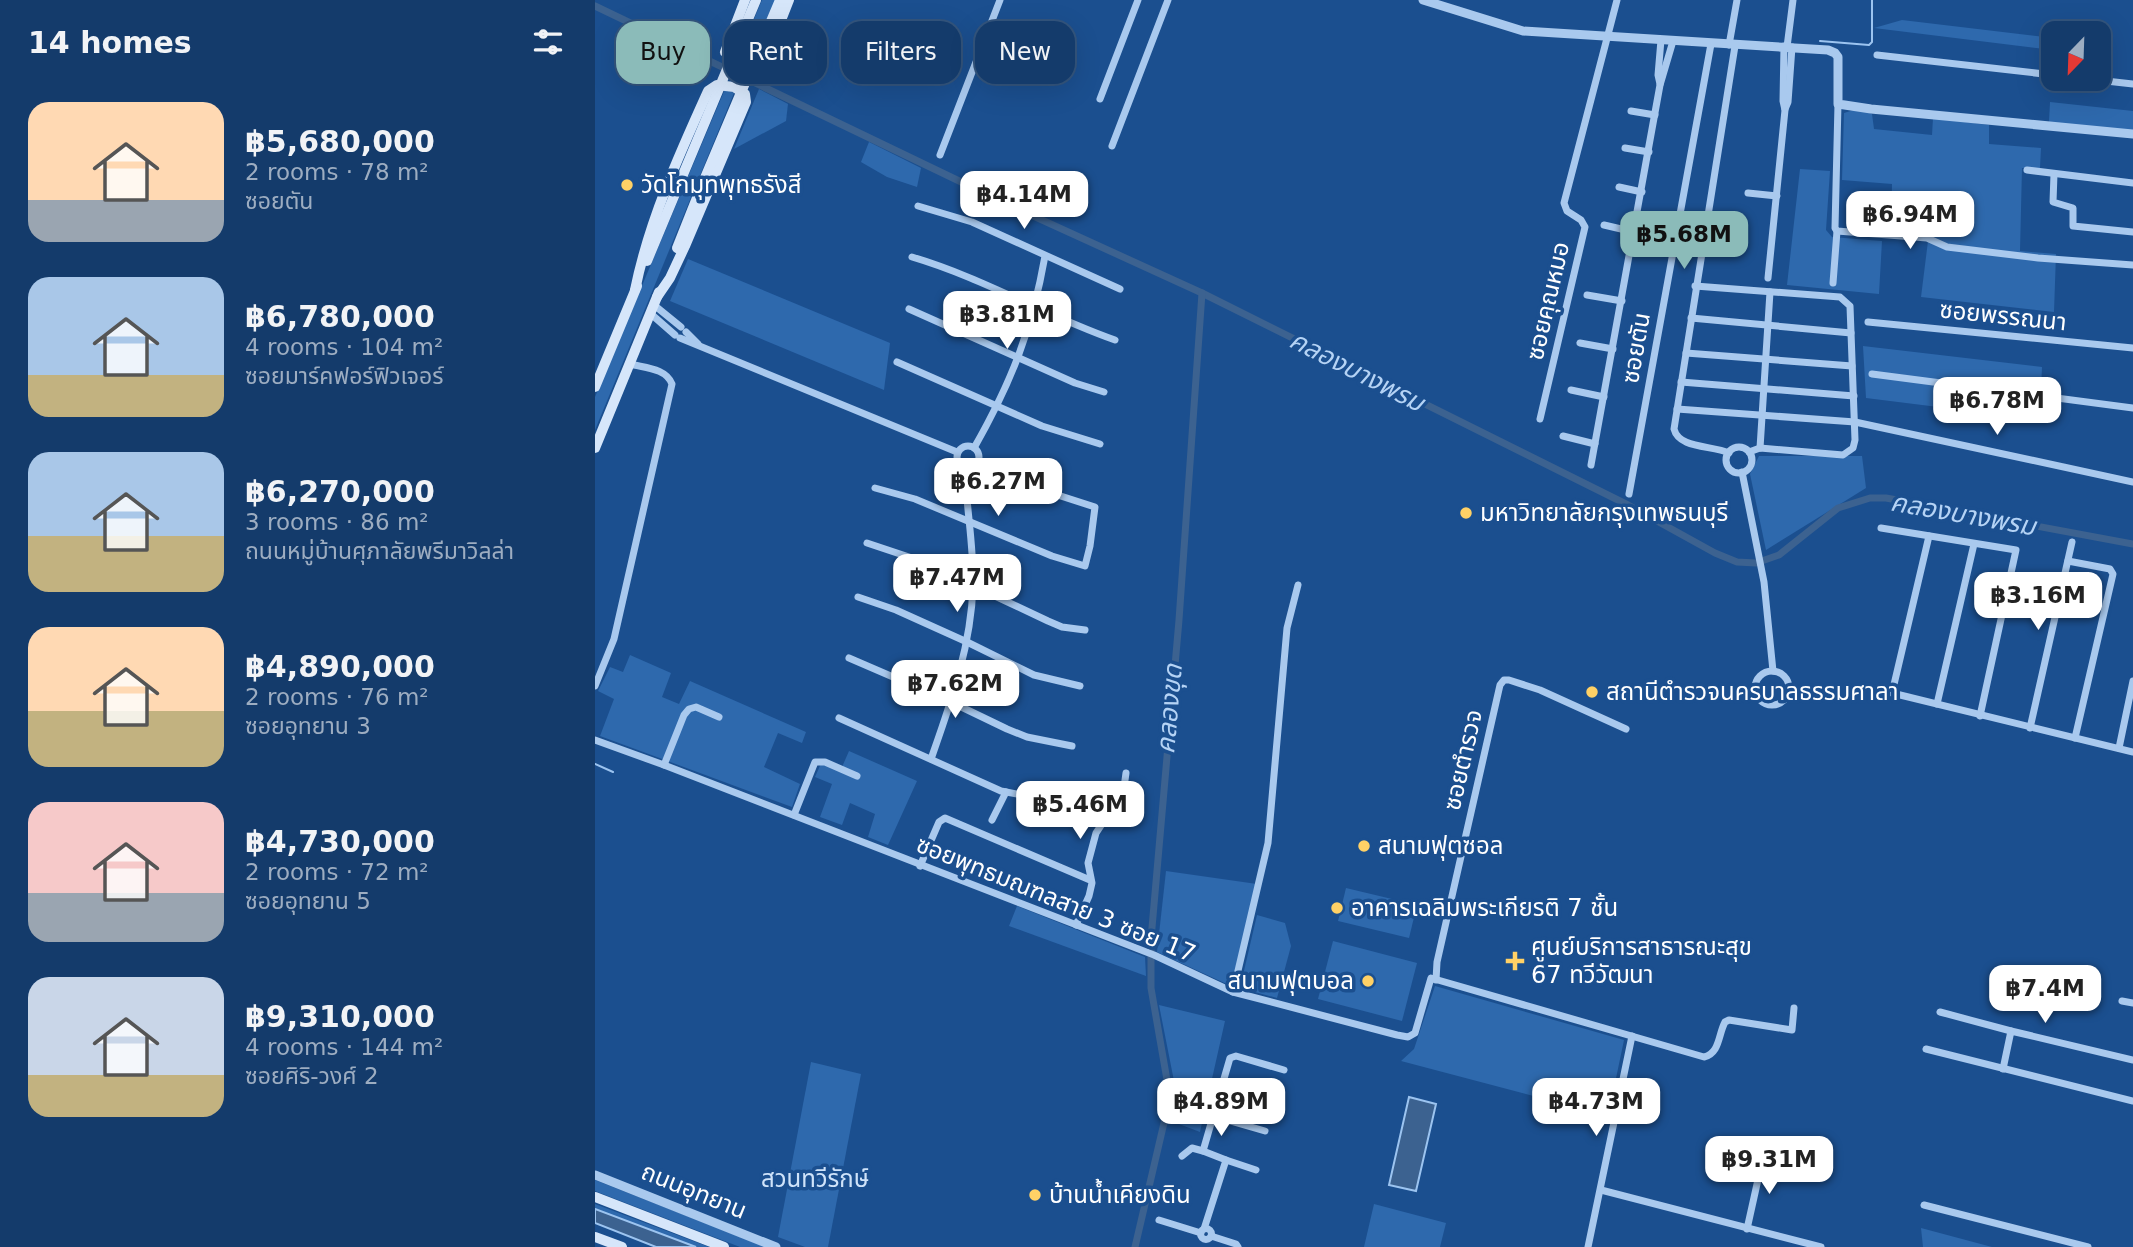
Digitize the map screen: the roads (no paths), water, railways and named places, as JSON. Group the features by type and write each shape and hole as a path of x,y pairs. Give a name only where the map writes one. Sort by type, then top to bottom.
{"main road":[{"path":"745,0 725,52 749,64 762,64 789,0"},
{"path":"595,387 756,0"},
{"path":"595,448 780,0"},
{"path":"635,290 642,256 656,216 708,91 717,85 734,87 745,94 746,102 685,246 654,305"},
{"name":"ถนนอุทยาน","path":"595,1197 724,1247"},
{"path":"595,1237 622,1247"}],"street":[{"path":"940,155 1000,0"},
{"path":"1100,99 1137,0"},
{"path":"1112,146 1168,0"},
{"path":"1423,0 1523,31 1835,52 1838,57 1837,231 1833,283"},
{"path":"1607,37 1616,0"},
{"path":"1729,453 1718,448 1684,442 1678,438 1674,429 1737,0"},
{"path":"1768,278 1793,0"},
{"name":"ซอยคุณหมอ","path":"1540,419 1585,227 1581,220 1567,211 1564,203 1607,37"},
{"path":"1660,85 1658,75 1661,40"},
{"path":"1591,465 1660,85 1674,41"},
{"name":"ซอยตัน","path":"1629,494 1711,44"},
{"path":"1877,55 2041,74"},
{"path":"2111,82 2133,84"},
{"path":"1838,104 2133,134"},
{"path":"1631,110 1655,115"},
{"path":"1625,148 1649,152"},
{"path":"2027,170 2133,183"},
{"path":"2054,174 2052,199 2055,204 2073,208 2073,226 2133,232"},
{"path":"1619,187 1642,192"},
{"path":"1748,192 1777,196"},
{"path":"918,206 972,222 1120,289"},
{"path":"1604,225 1634,232"},
{"path":"1837,231 1927,238 1947,247 2038,258 2133,265"},
{"path":"974,448 1019,359 1035,307 1045,256"},
{"path":"912,257 939,265 1115,341"},
{"path":"1695,286 1842,298 1850,306 1855,422 1855,443 1852,450 1845,454 1760,448 1749,452 1738,447 1729,453 1728,466 1735,472 1742,472 1752,464 1749,452"},
{"path":"1760,448 1770,292"},
{"path":"1587,295 1622,301"},
{"path":"654,305 673,321 681,333"},
{"path":"654,305 668,328 699,344 957,452"},
{"path":"909,309 1075,383 1104,392"},
{"path":"1691,318 1851,333"},
{"path":"668,328 673,321"},
{"name":"ซอยพรรณนา","path":"1868,322 2133,348"},
{"path":"1580,342 1613,349"},
{"path":"1686,353 1852,366"},
{"path":"897,362 1042,426 1101,444"},
{"path":"595,686 614,639 673,384 664,372 630,364"},
{"path":"1872,374 2133,408"},
{"path":"1681,382 1854,396"},
{"path":"1571,390 1604,397"},
{"path":"1677,409 1855,422 2133,482"},
{"path":"1563,436 1595,444"},
{"path":"965,446 974,448 979,456 978,462 971,468 965,468 957,462 957,452 965,446"},
{"path":"875,488 915,499 1052,556 1084,566 1087,562 1095,507 1039,489 978,462"},
{"path":"930,759 951,702 967,642 973,585 971,521 965,468"},
{"path":"1742,472 1764,582 1773,671"},
{"path":"1881,527 2016,551 1980,716"},
{"path":"1929,536 1892,693 2133,752"},
{"path":"2031,728 2073,542"},
{"path":"867,543 918,560 1062,627 1085,630"},
{"path":"1937,704 1973,544"},
{"path":"2068,561 2110,569 2113,574 2075,738"},
{"path":"1233,992 1268,843 1287,628 1298,585"},
{"path":"858,597 896,610 1034,675 1080,686"},
{"path":"849,658 1027,737 1072,746"},
{"path":"1773,671 1784,675 1790,687 1783,702 1772,705 1761,701 1755,688 1759,677 1773,671"},
{"name":"ซอยตำรวจ","path":"1436,980 1437,962 1500,685 1504,680 1509,680 1539,690 1626,729"},
{"path":"2119,748 2133,681"},
{"path":"664,765 684,715 689,709 696,707 719,717"},
{"path":"839,718 1006,792 1064,803"},
{"name":"ซอยพุทธมณฑลสาย 3 ซอย 17","path":"595,740 1142,951 1233,992 1413,1037 1431,978 1436,980"},
{"path":"794,815 815,762 825,762 857,776"},
{"path":"1076,926 1092,883 1089,863 1096,833 1102,824 1121,809 1126,773"},
{"path":"992,820 1006,792"},
{"path":"920,866 939,822 945,818 1090,880"},
{"path":"1436,980 1704,1057 1713,1054 1725,1021 1792,1030 1794,1008"},
{"path":"2122,1001 2133,1003"},
{"path":"1940,1012 2133,1060"},
{"path":"2003,1069 2011,1031"},
{"path":"1588,1247 1632,1036"},
{"path":"1926,1049 2133,1101"},
{"path":"1203,1151 1228,1062 1233,1056 1284,1070"},
{"path":"1213,1116 1265,1131"},
{"path":"1182,1156 1192,1148 1256,1170"},
{"path":"1747,1229 1763,1157"},
{"path":"1202,1231 1226,1160"},
{"name":"ถนนอุทยาน","path":"595,1175 776,1247"},
{"path":"1601,1190 1821,1247"},
{"path":"1924,1205 2088,1247"},
{"path":"1159,1220 1210,1231 1211,1236 1238,1247"}],"waterway":[{"path":"1820,41 1869,45 1872,42 1872,0"},
{"name":"คลองบางพรม","path":"595,6 1007,204 1202,293 1737,562 1756,563 1779,555 1838,508 1870,498 1886,498 2133,544"},
{"name":"คลองขุด","path":"1135,1247 1167,1110 1167,1080 1151,988 1151,939 1179,620 1202,293"},
{"path":"595,764 613,772"}],"place":[{"name":"วัดโกมุทพุทธรังสี","path":"627,185"},
{"name":"มหาวิทยาลัยกรุงเทพธนบุรี","path":"1466,513"},
{"name":"สถานีตำรวจนครบาลธรรมศาลา","path":"1592,692"},
{"name":"สนามฟุตซอล","path":"1364,846"},
{"name":"อาคารเฉลิมพระเกียรติ 7 ชั้น","path":"1337,908"},
{"name":"ศูนย์บริการสาธารณะสุข 67 ทวีวัฒนา","path":"1515,961"},
{"name":"สนามฟุตบอล","path":"1368,981"},
{"name":"บ้านน้ำเคียงดิน","path":"1035,1195"}],"park label":[{"name":"สวนทวีรักษ์","path":"815,1179"}]}
